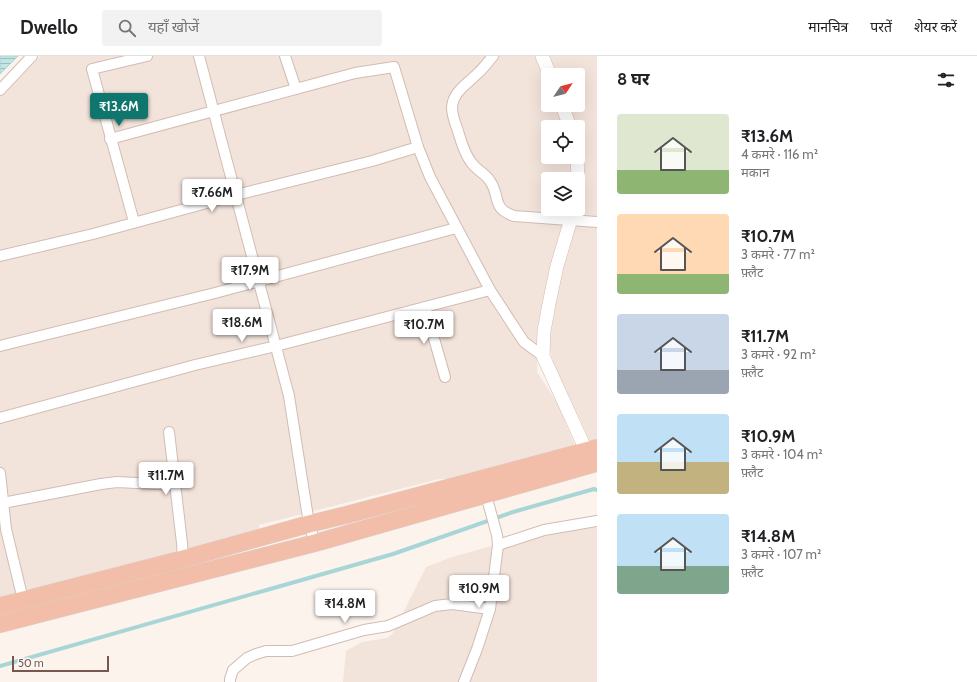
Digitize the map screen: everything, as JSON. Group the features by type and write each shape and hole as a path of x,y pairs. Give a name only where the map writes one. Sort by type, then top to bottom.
{"highway":[{"path":"0,606 183,559 309,524 593,457"},
{"path":"0,624 315,543 486,495 593,457"}],"street":[{"path":"0,90 32,56"},
{"path":"134,222 92,69 147,56"},
{"path":"199,56 289,396 309,524 315,543"},
{"path":"285,56 296,89"},
{"path":"493,56 456,94 452,106 452,115 467,156 474,166 491,182 500,208 503,212 514,216 541,215"},
{"path":"542,56 547,68"},
{"path":"110,139 355,73 394,67 418,147 430,177 456,228 490,290 524,342 542,356 593,457"},
{"path":"0,256 372,161 418,147"},
{"path":"542,356 544,331 549,304 557,266 571,216"},
{"path":"578,216 597,222"},
{"path":"0,346 259,281 456,228"},
{"path":"0,418 195,365 276,346 490,290"},
{"path":"425,307 444,377"},
{"path":"169,432 183,559"},
{"path":"0,473 6,529 22,600"},
{"path":"3,503 117,482 176,485"},
{"path":"464,682 490,609 498,545 497,535 486,495"},
{"path":"498,545 544,530 597,521"},
{"path":"230,682 233,670 247,658 266,651 292,651 364,630 388,626 435,606 452,604 490,609"}],"shaded area":[{"path":"40,56 538,56 543,68 541,68 541,112 559,112 562,120 541,120 541,164 571,164 572,172 541,172 541,216 566,216 538,337 537,372 558,404 577,451 485,479 439,479 259,525 260,534 0,600 0,95"},
{"path":"547,56 597,56 597,448 593,449 553,363 549,346 550,314 578,216 585,216 585,172 582,172 581,164 585,164 585,120 572,120 570,112 585,112 585,68 552,68"},
{"path":"597,517 597,682 343,682 346,651 362,642 387,638 393,633 426,567 452,557"}],"water":[{"path":"0,56 18,56 0,74"}],"waterway":[{"path":"0,666 393,554 513,512 594,489 597,490"}]}
